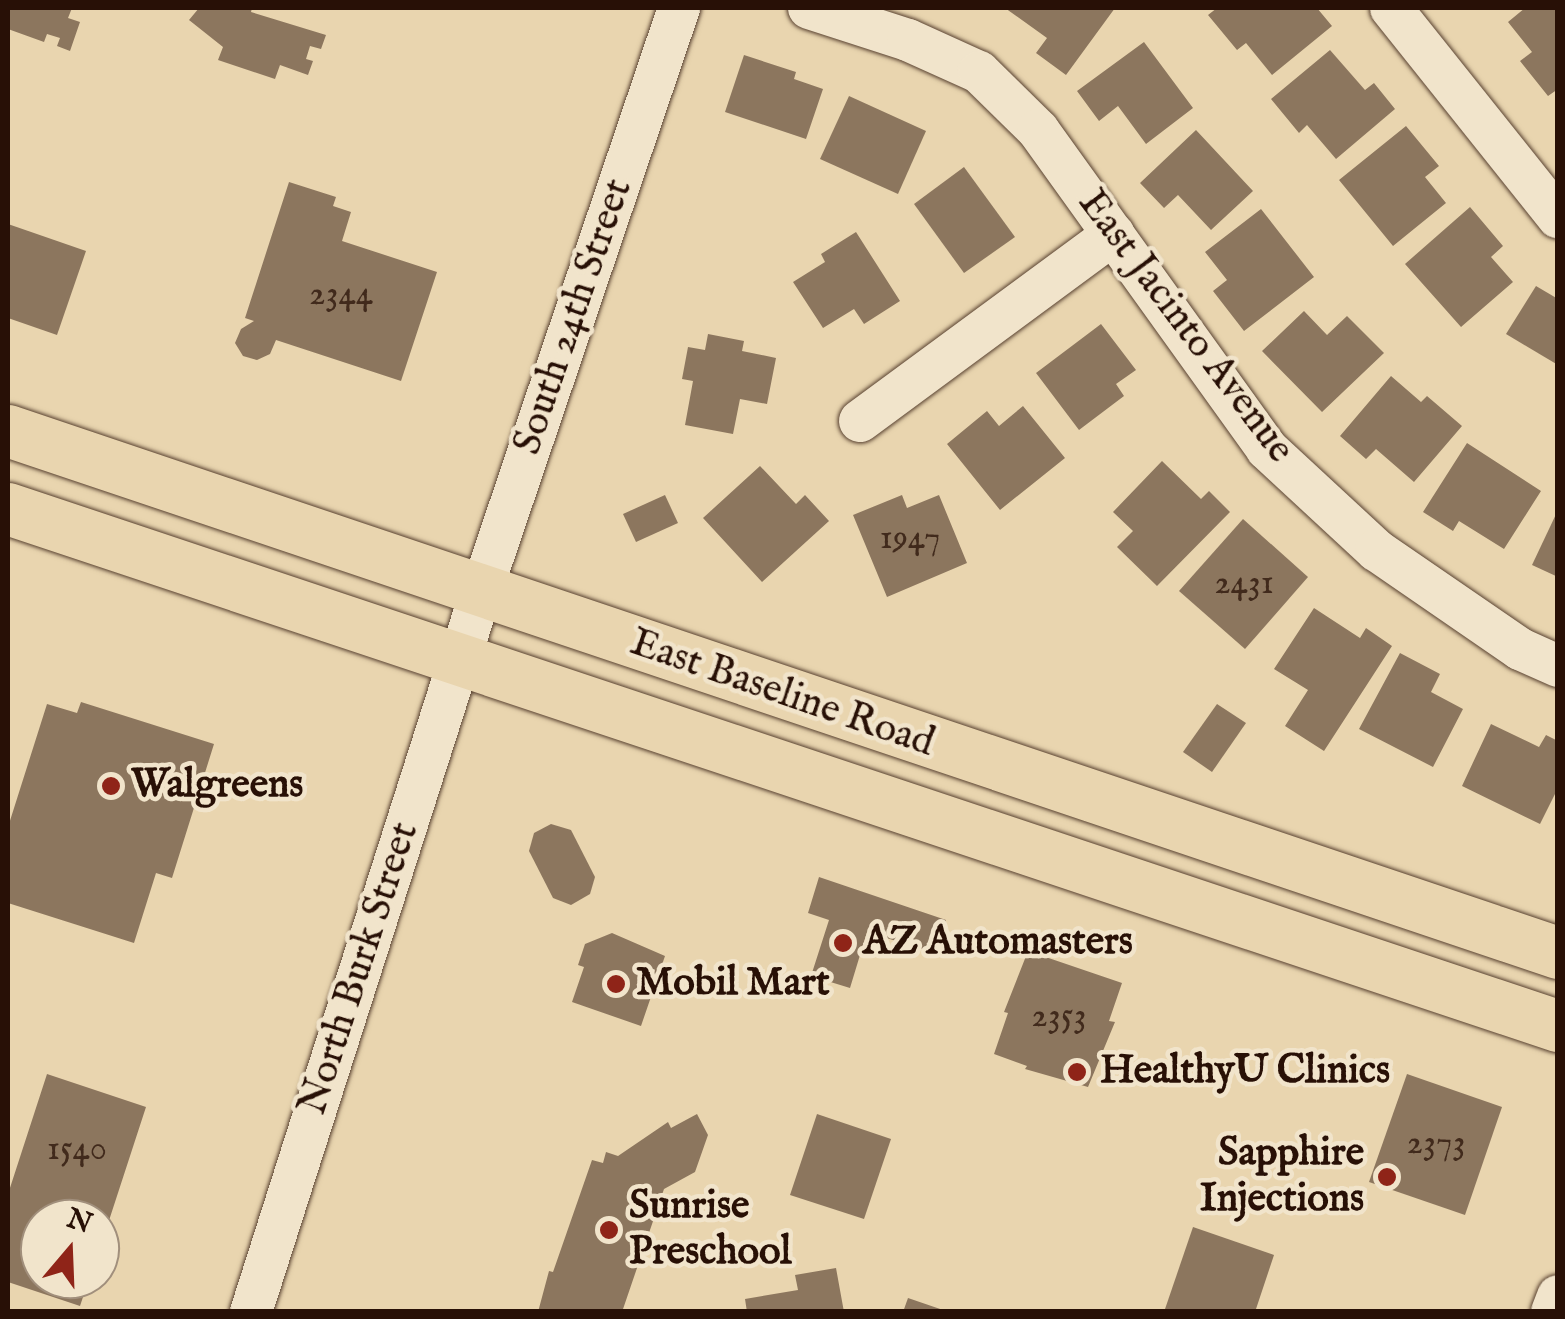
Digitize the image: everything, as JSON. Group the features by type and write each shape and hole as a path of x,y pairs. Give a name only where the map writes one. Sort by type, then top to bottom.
{"main road":[{"name":"East Baseline Road","path":"8,431 470,627 1558,1026"},
{"name":"East Baseline Road","path":"8,509 470,627 1558,953"}],"street":[{"name":"South 24th Street","path":"470,627 679,8"},
{"name":"East Jacinto Avenue","path":"809,8 908,40 979,72 1038,130 1267,449 1376,550 1520,649 1558,666"},
{"path":"1392,8 1558,218"},
{"path":"860,422 1114,234"},
{"name":"North Burk Street","path":"251,1312 470,627"},
{"path":"1552,1312 1558,1296"}],"building":[{"path":"8,8 72,8 68,18 80,22 70,51 57,46 60,38 47,34 44,42 8,29"},
{"path":"199,8 252,8 251,12 326,35 321,49 310,46 306,59 313,61 308,75 280,65 275,79 218,60 223,47 189,20"},
{"path":"1005,8 1115,8 1066,75 1036,53 1047,38"},
{"path":"1217,8 1317,8 1332,26 1272,75 1246,43 1237,50 1208,15"},
{"path":"1525,8 1558,8 1558,89 1548,96 1520,61 1532,52 1508,22"},
{"path":"1144,42 1193,108 1146,144 1118,106 1099,121 1077,91"},
{"path":"1330,50 1365,90 1374,83 1395,109 1336,159 1307,125 1299,133 1271,99"},
{"path":"744,55 796,72 794,79 823,89 806,139 725,112"},
{"path":"849,96 926,131 898,194 820,159"},
{"path":"1406,126 1439,166 1425,177 1446,203 1393,246 1339,180"},
{"path":"1196,130 1253,191 1211,230 1178,195 1164,208 1140,183"},
{"path":"964,167 1015,237 964,273 914,204"},
{"path":"289,182 336,197 333,206 351,212 342,241 437,272 401,381 276,340 270,354 257,360 243,356 235,343 241,329 254,321 245,318"},
{"path":"1470,207 1503,246 1491,257 1513,282 1461,327 1405,264"},
{"path":"1261,209 1314,277 1244,331 1213,291 1227,280 1205,252"},
{"path":"8,224 86,251 57,335 8,318"},
{"path":"856,232 900,301 864,324 854,309 823,328 793,282 825,262 821,254"},
{"path":"1536,286 1558,299 1558,365 1506,334"},
{"path":"1304,311 1327,335 1347,316 1384,353 1322,412 1262,351"},
{"path":"1101,324 1136,370 1116,384 1124,396 1079,430 1036,373"},
{"path":"708,334 744,341 742,351 776,358 767,404 740,399 733,434 685,425 693,381 682,379 688,347 705,350"},
{"path":"1391,376 1421,402 1427,396 1462,426 1414,482 1376,449 1366,459 1340,436"},
{"path":"1023,406 1065,458 1000,510 947,444 987,411 999,426"},
{"path":"1467,443 1541,491 1504,549 1459,521 1453,531 1423,512"},
{"path":"1162,461 1201,499 1209,491 1230,512 1157,586 1117,547 1133,531 1113,512"},
{"path":"760,466 796,504 805,495 829,521 762,582 703,518"},
{"path":"665,495 678,523 636,542 623,514"},
{"path":"902,495 907,508 939,495 967,563 887,597 853,515"},
{"path":"1558,510 1558,577 1532,565"},
{"path":"1243,519 1308,577 1245,649 1179,591"},
{"path":"1314,608 1360,638 1366,628 1392,646 1324,751 1285,726 1308,690 1274,669"},
{"path":"1400,653 1440,674 1431,692 1463,709 1433,767 1359,729"},
{"name":"Walgreens","path":"81,702 214,744 172,878 156,873 134,943 8,903 8,827 47,704 77,713"},
{"path":"1217,704 1246,723 1212,772 1183,752"},
{"path":"1491,724 1539,747 1546,735 1558,741 1558,788 1540,824 1462,786"},
{"path":"551,824 571,830 595,877 590,894 571,905 553,898 529,851 534,833"},
{"name":"AZ Automasters","path":"819,877 946,920 935,953 867,932 850,988 811,976 829,920 808,913"},
{"name":"Mobil Mart","path":"612,933 665,956 641,1026 572,1002 584,967 578,965 585,944"},
{"path":"1028,951 1122,983 1109,1021 1115,1022 1088,1087 1025,1069 1027,1066 994,1054 1008,1013 1004,1012"},
{"path":"47,1074 146,1107 116,1199 20,1199 20,1286 8,1282 8,1194"},
{"path":"1407,1074 1502,1107 1465,1215 1369,1182"},
{"name":"Sunrise Preschool","path":"697,1114 708,1135 695,1172 664,1189 622,1312 538,1312 549,1271 553,1272 592,1160 603,1163 606,1152 618,1156 668,1122 671,1128"},
{"path":"817,1114 891,1139 864,1219 790,1195"},
{"path":"1193,1227 1274,1255 1255,1312 1164,1312"},
{"path":"836,1268 844,1312 747,1312 745,1299 798,1290 795,1275"},
{"path":"908,1298 946,1311 946,1312 903,1312"},
{"path":"59,1299 82,1299 80,1306"}],"place":[{"name":"Walgreens","path":"111,786"},
{"name":"AZ Automasters","path":"843,943"},
{"name":"Mobil Mart","path":"616,984"},
{"name":"HealthyU Clinics","path":"1077,1072"},
{"name":"Sapphire Injections","path":"1387,1177"},
{"name":"Sunrise Preschool","path":"609,1230"}]}
